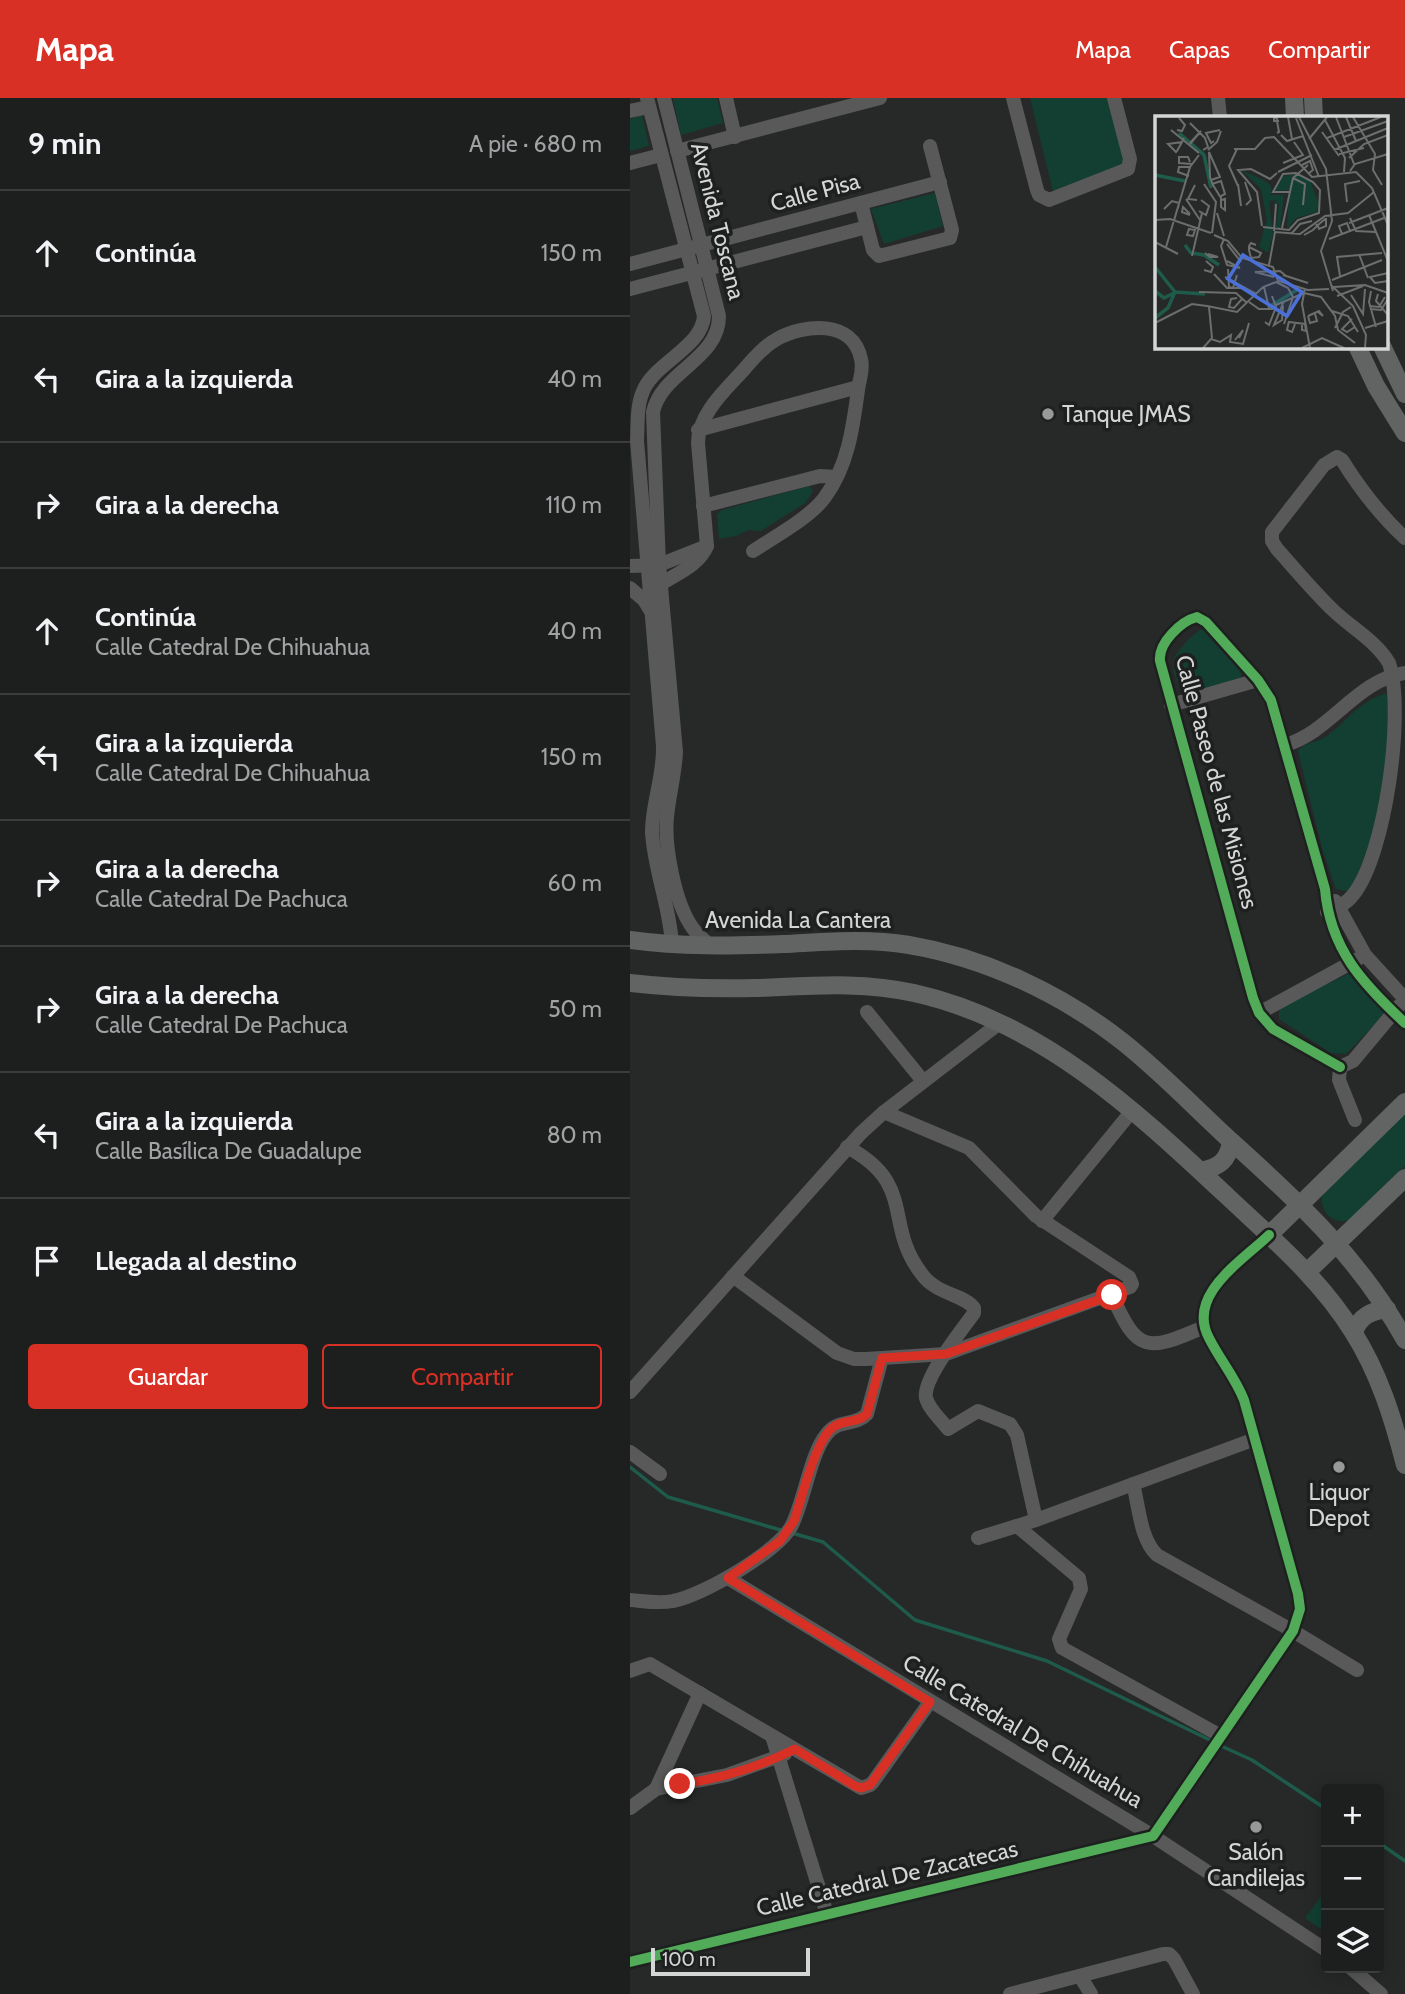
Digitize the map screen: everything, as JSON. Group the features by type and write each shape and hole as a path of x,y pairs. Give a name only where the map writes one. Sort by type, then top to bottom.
{"main road":[{"path":"1294,98 1295,116"},
{"path":"1313,98 1314,116"},
{"path":"1358,348 1376,386 1405,433"},
{"path":"1383,348 1405,394"},
{"name":"Avenida La Cantera","path":"630,940 711,946 862,940 928,948 974,961 1019,979 1102,1027 1148,1063 1338,1244 1360,1270 1405,1340"},
{"path":"630,983 691,989 842,984 881,987 943,1000 1001,1021 1072,1063 1201,1171 1307,1272 1330,1299 1354,1332 1384,1393 1405,1465"},
{"path":"1269,1235 1405,1102"},
{"path":"1201,1171 1219,1166 1226,1159 1231,1142"},
{"path":"1307,1272 1405,1178"},
{"path":"1354,1332 1363,1317 1370,1312 1387,1309"}],"street":[{"name":"Avenida Toscana","path":"657,607 661,583 653,565 653,412 663,389 707,348 716,336 719,316 664,98"},
{"path":"726,98 735,137"},
{"path":"677,151 735,137 827,105 880,98"},
{"path":"1013,98 1037,191 1049,200 1128,169 1130,159 1114,98"},
{"path":"1217,98 1220,116"},
{"name":"Avenida Toscana","path":"648,102 704,316 699,334 645,387 637,412 637,441 657,607 663,746 668,775 654,807 652,835 674,903 690,925 711,946"},
{"path":"630,111 648,102"},
{"path":"861,204 873,250 879,256 950,238 952,230 930,146"},
{"path":"630,163 661,155"},
{"name":"Calle Pisa","path":"630,264 940,182"},
{"name":"Calle Pisa","path":"630,289 867,227"},
{"path":"661,583 696,561 703,555 706,546 698,430 719,397 758,355 776,340 830,327 841,331 857,348 862,372 852,434 836,477 818,506 753,551"},
{"path":"698,430 858,387"},
{"path":"637,412 653,412"},
{"path":"637,441 653,440"},
{"path":"1333,909 1348,901 1356,892 1384,821 1395,770 1398,731 1397,681 1387,660 1378,650 1334,611 1277,549 1272,541 1272,532 1324,465 1330,459 1338,457 1388,523 1405,538"},
{"path":"703,506 820,476 836,477"},
{"path":"630,566 653,565 706,546"},
{"path":"630,588 657,607"},
{"name":"Calle Paseo de las Misiones","path":"1259,1013 1171,705 1159,653 1162,646 1188,619 1197,617 1206,622 1258,680 1270,700 1325,889 1350,964 1364,983 1405,1023"},
{"name":"Calle Paseo de las Misiones","path":"1171,705 1258,680"},
{"path":"1285,745 1320,729 1357,696 1397,681"},
{"name":"Avenida Toscana","path":"672,944 674,903"},
{"name":"Calle Paseo de las Misiones","path":"1333,909 1365,955 1405,999"},
{"path":"1340,1067 1273,1029 1259,1013 1365,955"},
{"path":"1340,1067 1353,1061 1405,999"},
{"path":"867,1012 923,1082"},
{"path":"630,1392 847,1147 884,1112 1001,1021"},
{"path":"1340,1067 1339,1080 1355,1120"},
{"path":"1042,1221 1132,1111"},
{"path":"733,1276 837,1353 854,1359 946,1354 1130,1287 1132,1284 1129,1278 1042,1221 969,1148 884,1112"},
{"path":"847,1147 872,1161 888,1181 894,1193 906,1245 923,1277 947,1294 968,1301 974,1308 974,1313 931,1377 926,1399 948,1429 978,1410 1010,1424 1017,1435 1036,1520"},
{"path":"1153,1836 1293,1631 1298,1618 1300,1602 1238,1386 1203,1323 1206,1301 1217,1284 1269,1235"},
{"path":"1112,1295 1131,1333 1139,1341 1148,1344 1161,1342 1203,1323"},
{"path":"633,1597 672,1601 701,1592 728,1578 786,1534 794,1521 825,1436 839,1423 858,1420 867,1414 882,1358"},
{"path":"978,1538 1036,1520 1255,1439"},
{"path":"630,1452 660,1474"},
{"path":"1133,1484 1150,1548 1168,1562 1293,1631 1357,1670"},
{"path":"1017,1526 1079,1578 1081,1589 1059,1642 1065,1650 1221,1736"},
{"name":"Calle Catedral De Chihuahua","path":"728,1578 1153,1836 1321,1947"},
{"path":"630,1671 650,1664 855,1786 866,1787 873,1782 930,1702"},
{"path":"656,1789 700,1693"},
{"path":"772,1736 827,1914"},
{"path":"630,1808 656,1789 727,1775 795,1749"},
{"name":"Calle Catedral De Zacatecas","path":"630,1962 1153,1836"},
{"path":"1011,1994 1169,1954 1193,1994"},
{"path":"1357,1973 1381,1994"},
{"path":"1080,1976 1091,1994"}],"green space":[{"path":"673,98 717,98 723,123 681,135"},
{"path":"1030,98 1114,98 1130,162 1053,191"},
{"path":"642,115 649,146 630,151 630,119"},
{"path":"935,193 943,226 884,244 871,209"},
{"path":"809,486 813,491 805,503 761,531 748,530 736,536 719,539 717,514 722,510"},
{"path":"1200,630 1205,630 1242,669 1240,679 1185,695 1176,679 1173,662 1184,644"},
{"path":"1385,694 1390,695 1383,811 1353,885 1348,891 1336,889 1322,848 1298,751 1304,745 1327,736 1368,701"},
{"path":"1348,974 1353,975 1384,1011 1381,1018 1346,1054 1331,1053 1279,1019 1279,1011 1283,1005"},
{"path":"1405,1111 1405,1166 1349,1220 1331,1218 1322,1203 1324,1190"},
{"path":"1321,1897 1321,1929 1305,1918"}],"waterway":[{"path":"630,1467 668,1497 784,1531"},
{"path":"792,1533 823,1542 915,1620 1047,1661 1212,1741"},
{"path":"1219,1745 1252,1760 1321,1806"},
{"path":"1384,1846 1405,1861"}],"cycle path":[{"path":"1340,1067 1273,1029 1259,1013 1253,998 1160,661 1160,654 1167,640 1191,619 1197,617 1206,622 1258,680 1271,700 1325,889 1328,910 1341,947 1375,994 1405,1023"},
{"path":"630,1962 1153,1836 1293,1631 1300,1609 1244,1400 1209,1338 1204,1322 1205,1307 1220,1280 1269,1235"}],"place":[{"name":"Tanque JMAS","path":"1048,414"},
{"name":"Liquor Depot","path":"1339,1467"},
{"name":"Salón Candilejas","path":"1256,1827"}],"route":[{"path":"680,1784 727,1775 795,1749 855,1786 861,1788 870,1785 930,1702 728,1578 786,1534 794,1521 825,1436 839,1423 858,1420 867,1414 882,1358 946,1354 1112,1295"}]}
